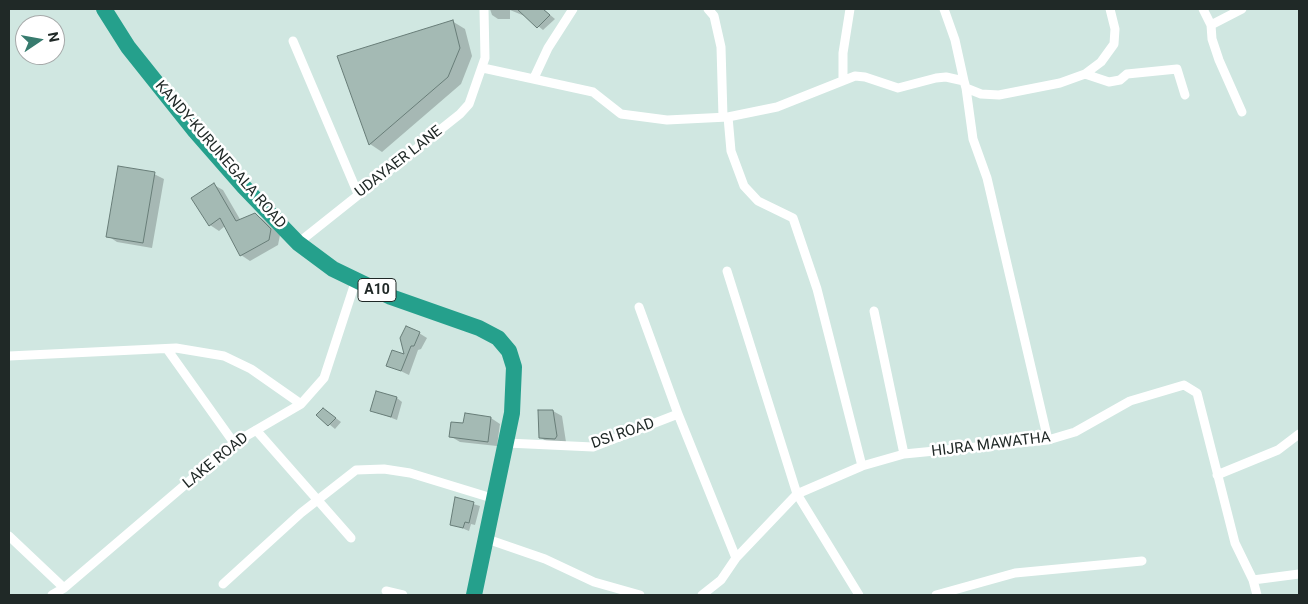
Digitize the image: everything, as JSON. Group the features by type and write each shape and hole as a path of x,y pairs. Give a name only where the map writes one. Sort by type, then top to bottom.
{"highway":[{"name":"KANDY-KURUNEGALA ROAD","path":"104,9 128,47 195,131 244,187 298,243 333,269 391,297 479,328 498,338 509,351 514,367 512,413 474,595"}],"street":[{"name":"UDAYAER LANE","path":"298,243 460,114 469,104 483,68 485,43 484,9"},
{"path":"534,78 548,48 573,9"},
{"path":"708,9 714,16 721,46 726,117 731,151 744,186 758,201 793,218 816,289 862,466"},
{"path":"843,80 843,53 850,9"},
{"path":"944,9 956,40 965,84 972,139 987,178 1048,440"},
{"path":"483,68 593,92 622,114 667,120 726,117 790,103 855,76 865,77 898,88 936,78 965,84 981,94 999,95 1060,83 1085,74 1101,62 1114,44 1115,29 1110,9"},
{"path":"1203,9 1211,25 1212,39 1219,60 1242,112"},
{"path":"1211,25 1242,9"},
{"path":"293,42 358,194"},
{"path":"1085,74 1110,82 1120,80 1127,74 1177,69 1185,95"},
{"path":"727,271 797,494 859,595"},
{"name":"LAKE ROAD","path":"52,595 64,588 234,443 300,404 324,378 356,280"},
{"path":"639,307 678,414 736,558"},
{"path":"874,311 904,454"},
{"path":"167,349 234,443"},
{"path":"9,356 167,349 224,356 251,368 300,404"},
{"name":"HIJRA MAWATHA","path":"702,595 720,580 736,558 797,494 862,466 904,454 1048,440 1075,432 1130,401 1184,386 1197,393 1235,543 1253,580 1257,595"},
{"name":"DSI ROAD","path":"507,443 594,447 678,414"},
{"path":"256,430 316,501 351,538"},
{"path":"1217,475 1278,450 1299,434"},
{"path":"223,584 316,501 356,470 384,469 410,474 495,499"},
{"path":"9,536 64,588"},
{"path":"487,539 545,559 594,582 640,595"},
{"path":"936,595 1015,573 1142,561"},
{"path":"1253,580 1292,577 1299,574"},
{"path":"386,591 403,595"}],"building":[{"path":"517,9 543,9 550,15 537,28"},
{"path":"453,20 460,48 448,77 369,145 337,56"},
{"path":"118,166 155,172 143,243 106,237"},
{"path":"214,183 236,221 255,213 271,229 269,240 240,256 220,218 209,226 191,198"},
{"path":"406,326 420,332 414,346 411,346 401,371 386,366 392,350 404,354 400,338"},
{"path":"376,391 397,397 391,417 370,411"},
{"path":"323,408 336,418 328,426 316,415"},
{"path":"538,410 553,410 557,436 555,439 539,438"},
{"path":"465,413 491,417 488,442 449,437 451,422 463,423"},
{"path":"455,497 474,502 469,523 465,522 463,528 450,525"}]}
